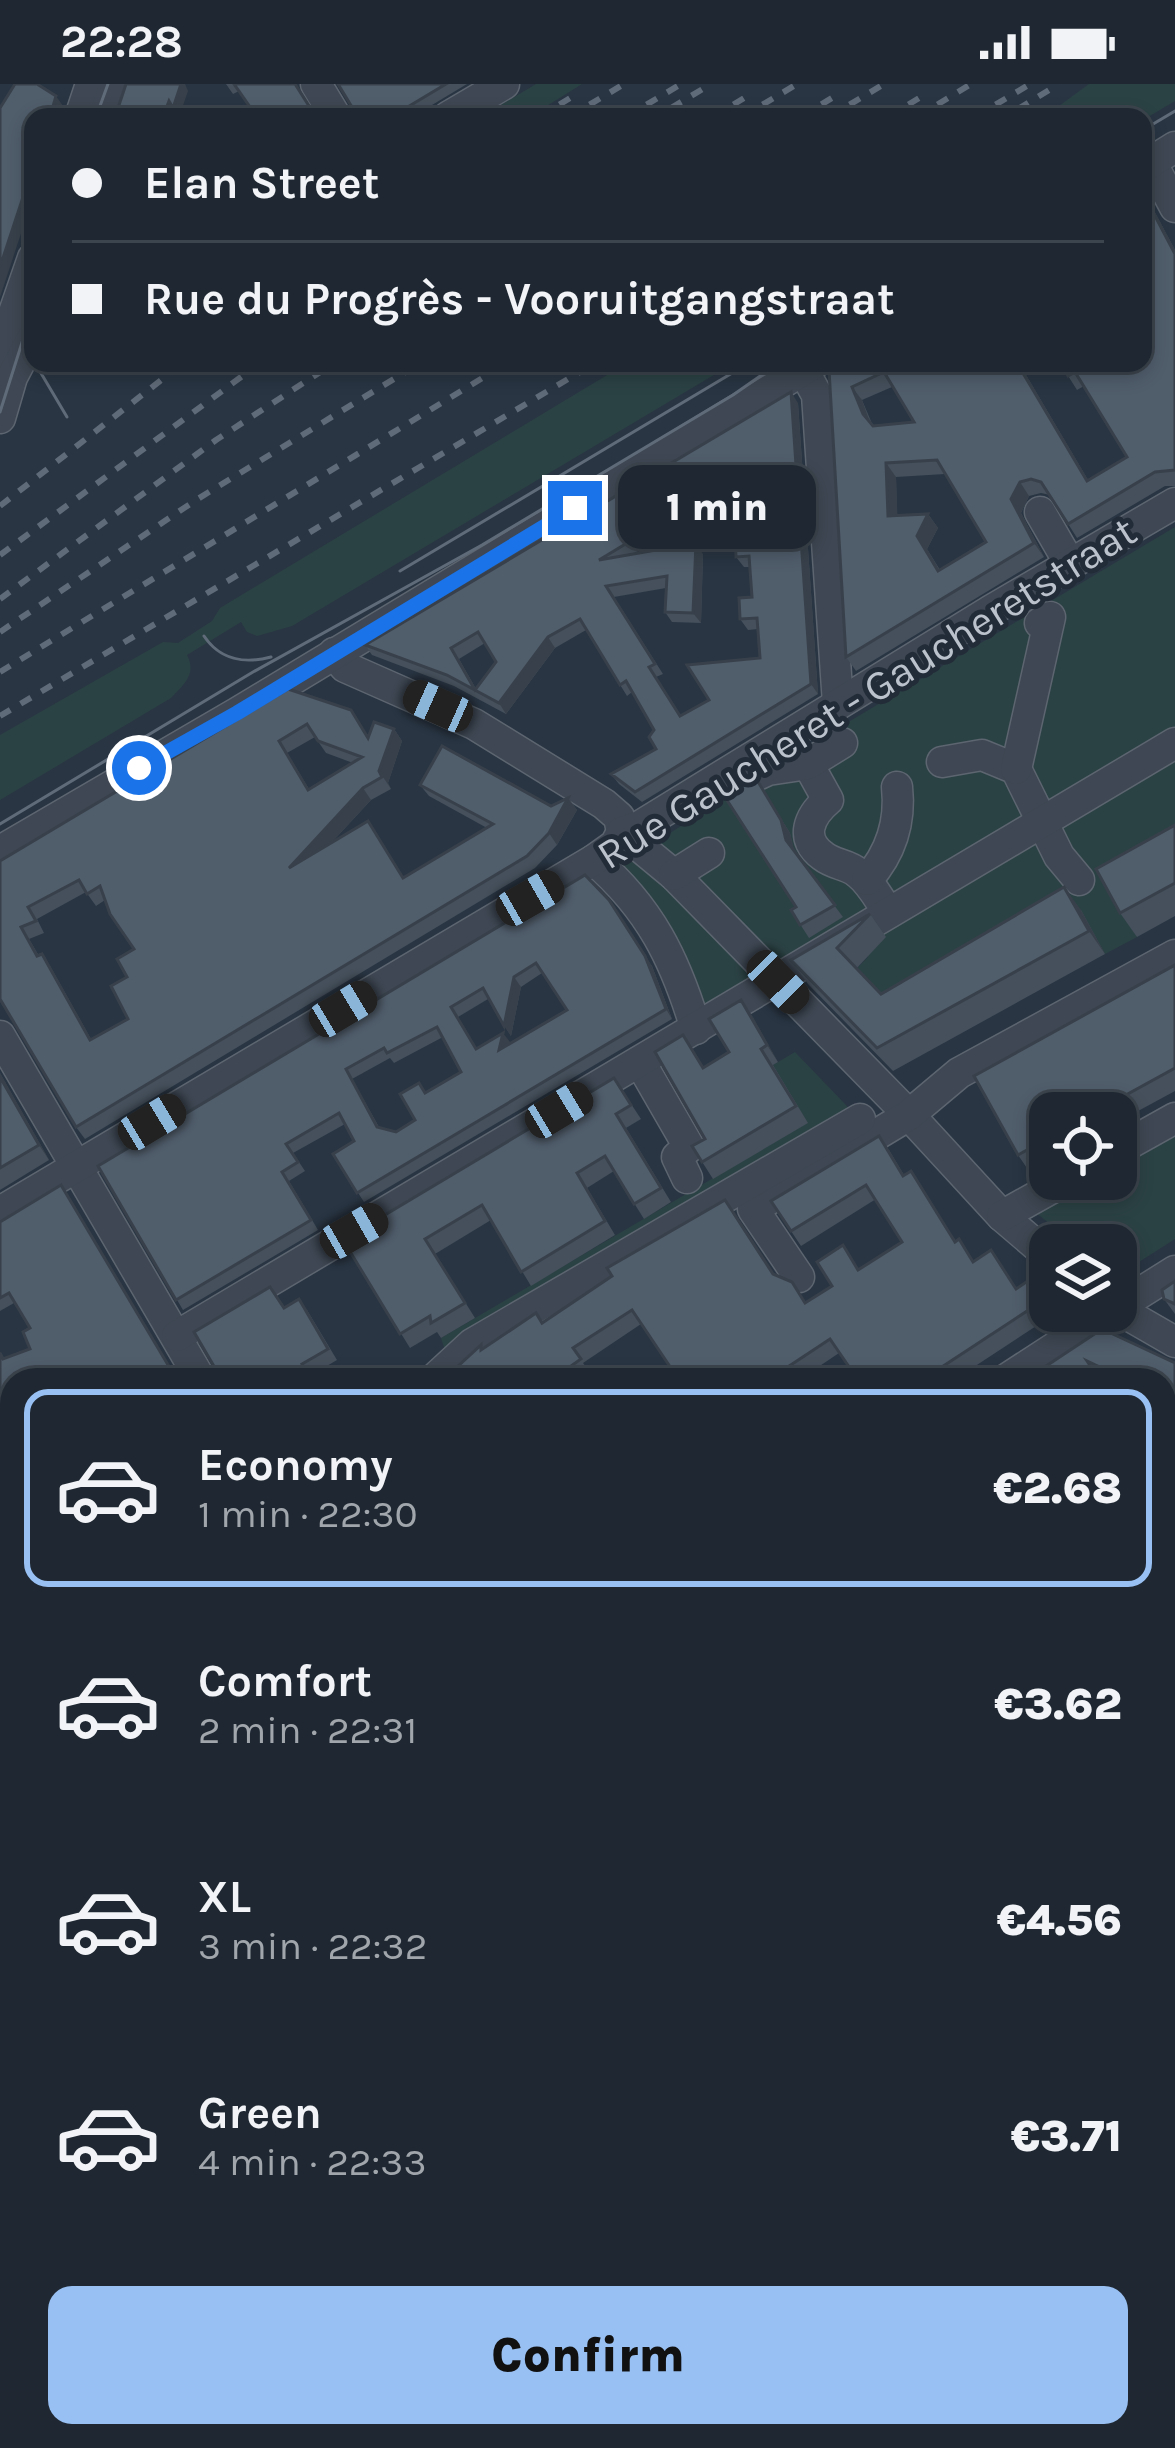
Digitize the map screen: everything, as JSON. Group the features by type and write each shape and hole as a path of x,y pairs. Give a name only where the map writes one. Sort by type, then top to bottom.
{"street":[{"path":"463,108 504,84"},
{"path":"1156,159 1175,207"},
{"path":"0,353 24,284"},
{"path":"0,418 24,356"},
{"path":"0,851 799,372"},
{"path":"811,372 817,395 838,704"},
{"name":"Rue Gaucheret - Gaucheretstraat","path":"0,1212 594,860 838,704 1175,503"},
{"path":"1040,512 1070,564"},
{"path":"1040,623 1050,617 1021,767 1041,824 1078,880"},
{"path":"334,653 345,667 438,706 553,770 619,817 630,837 674,875 1029,1238"},
{"path":"630,837 752,776 808,764 842,743"},
{"path":"177,1336 1175,743"},
{"path":"942,761 982,755 1021,767"},
{"path":"808,764 828,800 813,812 810,843 821,856 852,867 867,880 888,912"},
{"path":"867,880 896,830 897,787"},
{"path":"674,875 709,853"},
{"path":"594,860 643,908 683,988 696,1029"},
{"path":"799,1277 753,1209 909,1115 959,1073 1175,955"},
{"path":"0,1036 194,1368"},
{"path":"640,1062 689,1147 677,1157 687,1178"},
{"path":"1137,1139 1175,1118"},
{"path":"447,1368 472,1344 860,1119"},
{"path":"1002,1216 1030,1200"},
{"path":"1137,1295 1175,1271"},
{"path":"1137,1321 1175,1342"},
{"path":"1023,1368 1079,1332"}],"green space":[{"path":"536,84 582,84 543,108 496,108"},
{"path":"1089,84 1175,84 1175,101 1152,115 1152,108 1056,108"},
{"path":"612,372 719,372 292,626 257,636 241,622 187,655 190,673 171,698 0,800 0,735 163,642 178,643 212,621 220,608"},
{"path":"1175,527 1175,858 1113,893 1137,937 1105,954 1081,911 897,1017 853,972 868,957 854,930 704,1018 619,866 768,770"},
{"path":"795,1052 868,1128 660,1252 487,1368 426,1368 445,1350 441,1338 807,1123 773,1065"},
{"path":"1175,1128 1175,1239 1137,1263 1137,1224 1050,1224 1031,1209 1047,1200 1137,1200 1137,1149"}],"building":[{"path":"15,84 37,84 56,96 53,108 24,108 24,194 0,267 0,108"},
{"path":"126,84 181,84 173,108 169,101 166,108 118,108"},
{"path":"234,84 295,84 310,108 251,108"},
{"path":"338,84 446,84 406,108 353,108"},
{"path":"1152,210 1175,254 1175,470 1155,472 1068,524 1041,482 1020,482 1011,499 1034,543 846,657 829,372 884,372 1022,372 1087,481 1127,457 1075,372 1152,372","holes":["884,372 914,422 873,426 852,387","937,460 986,542 938,571 917,536 928,514 888,516 886,463"]},
{"path":"791,392 811,684 635,792 611,774 656,749 649,737 654,730 626,681 620,685 580,619 548,637 499,703 447,675 365,645","holes":["700,499 695,538 735,536 736,557 749,556 752,597 739,598 740,619 757,618 760,658 687,665 709,700 680,716 649,667 655,664 606,586 667,576 665,612 693,613 696,543 599,560","478,632 496,662 475,690 451,648"]},
{"path":"288,689 351,710 368,738 374,722 394,729 379,771 382,777 363,788 289,868 368,821 403,878 493,824 420,785 442,746 551,806 568,798 549,833 527,856 76,1127 0,999 0,861","holes":["307,724 318,741 362,757 308,790 279,741","79,880 87,894 100,886 110,914 134,949 117,959 127,977 111,986 128,1019 90,1040 42,954 37,956 21,927 36,921 28,907"]},
{"path":"757,780 781,820 786,840 835,905 800,925 791,910 796,907 723,794"},
{"path":"1175,825 1175,883 1120,913 1096,869"},
{"path":"585,875 609,900 645,956 666,1009 357,1193 333,1154 354,1141 339,1113 286,1144 298,1162 282,1172 311,1220 176,1300 98,1166","holes":["536,963 567,1010 499,1050 503,1033 476,1049 451,1007 483,988 504,1026 514,977","437,1027 461,1072 425,1093 419,1083 400,1094 415,1120 396,1132 377,1127 346,1069"]},
{"path":"1064,887 1089,931 877,1048 791,960 870,914 837,948 881,994"},
{"path":"1175,965 1175,1068 1131,1092 1029,1092 1029,1149 1018,1155 974,1076"},
{"path":"741,1000 767,1045 761,1049 796,1106 702,1162 692,1146 705,1139 655,1052 683,1035 703,1068 729,1052 709,1019"},
{"path":"0,1077 39,1145 0,1168"},
{"path":"614,1078 631,1105 616,1114 661,1188 634,1204 605,1156 577,1173 605,1221 521,1272 482,1205 425,1239 465,1303 400,1334 343,1240"},
{"path":"879,1136 903,1176 911,1171 955,1242 959,1239 973,1262 991,1250 1016,1289 1029,1280 1029,1310 940,1368 850,1368 830,1339 786,1368 671,1368 632,1310 573,1348 581,1359 568,1368 456,1368 481,1345 481,1350 536,1313 542,1323 612,1276 607,1268 725,1200 773,1274 792,1282 805,1303 832,1286 817,1262 843,1245 858,1270 902,1242 866,1185 791,1231 771,1201"},
{"path":"61,1185 170,1368 0,1368 0,1353 3,1359 30,1349 23,1332 30,1328 9,1293 0,1298 0,1222"},
{"path":"1175,1281 1175,1304 1164,1299 1162,1290"},
{"path":"270,1287 284,1308 299,1299 328,1349 302,1364 304,1368 215,1368 194,1332"},
{"path":"1097,1332 1108,1332 1175,1363 1175,1368 1102,1368 1087,1361 1092,1368 1043,1368"}],"tram line":[{"path":"99,108 108,84"},
{"path":"1152,125 1175,111"},
{"path":"0,412 24,336"},
{"path":"40,372 67,417"},
{"path":"400,571 734,372"},
{"path":"0,824 253,672 482,545 766,372"},
{"path":"204,636 234,658 271,657"}],"railway":[{"path":"584,108 624,84"},
{"path":"641,108 681,84"},
{"path":"671,108 711,84"},
{"path":"757,108 797,84"},
{"path":"844,108 884,84"},
{"path":"932,108 971,84"},
{"path":"990,108 1030,84"},
{"path":"1020,108 1059,84"},
{"path":"554,108 580,92"},
{"path":"728,108 754,92"},
{"path":"903,108 929,92"},
{"path":"816,108 840,93"},
{"path":"0,506 171,372"},
{"path":"0,555 248,372"},
{"path":"0,599 216,440 320,372"},
{"path":"0,632 196,500 405,372"},
{"path":"0,672 492,372"},
{"path":"0,716 580,372"}],"route":[{"path":"139,768 575,508"}]}
